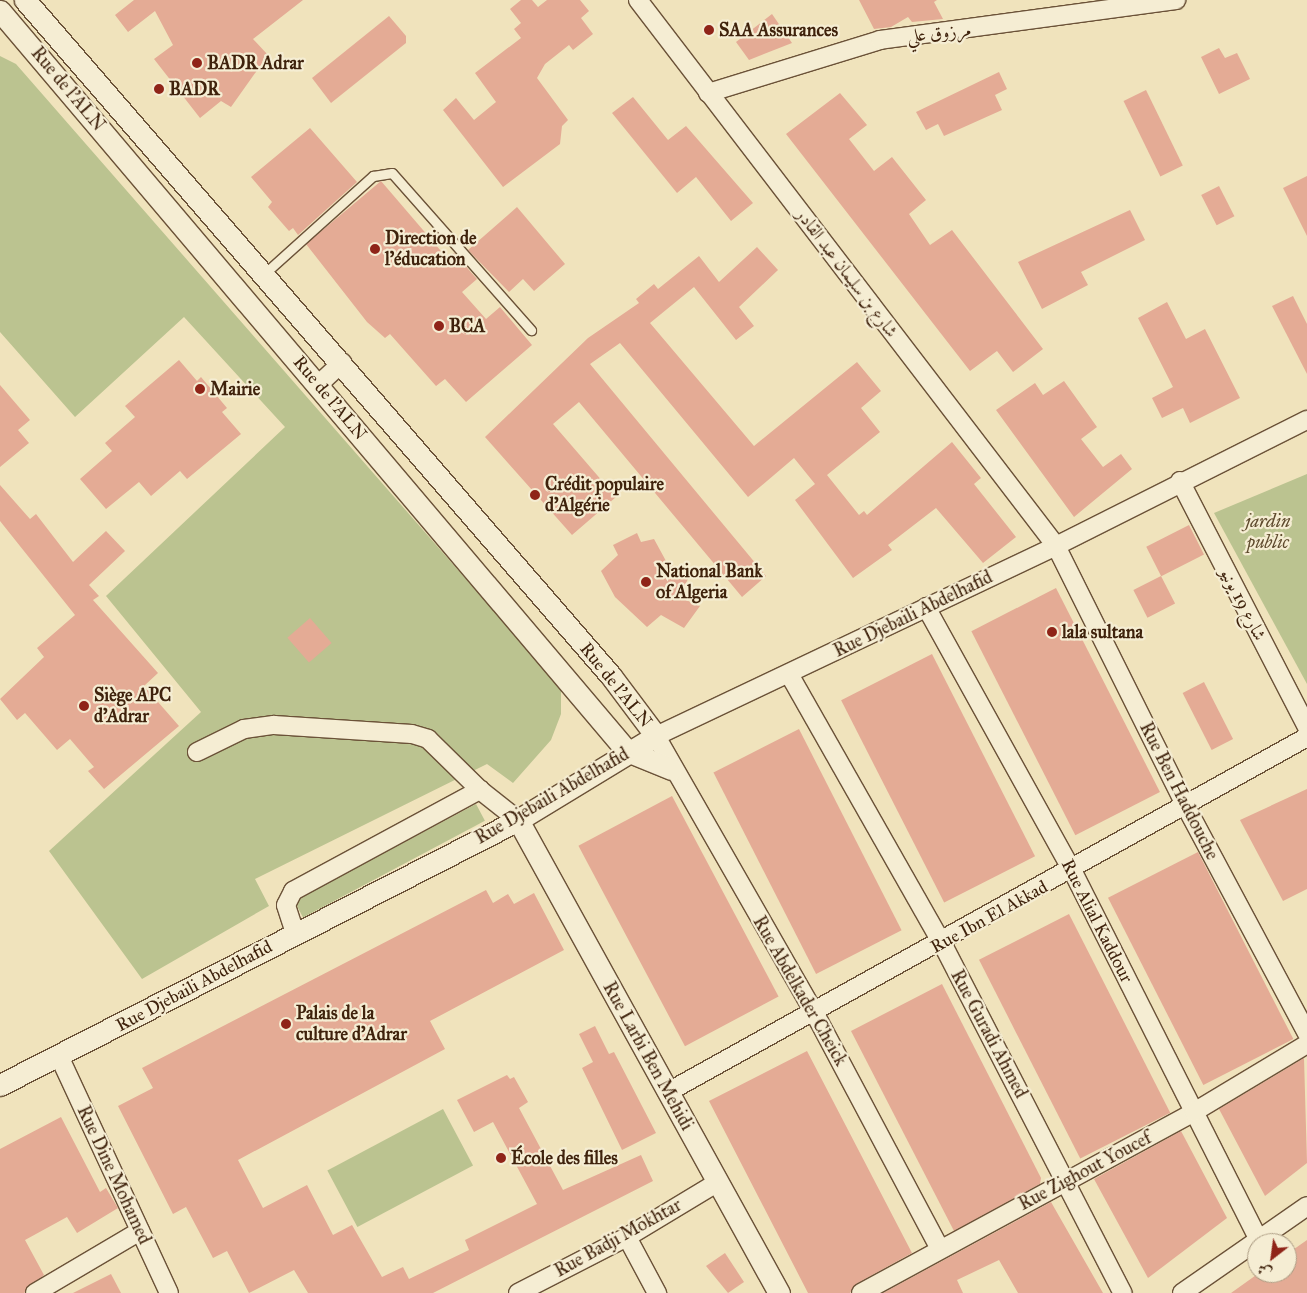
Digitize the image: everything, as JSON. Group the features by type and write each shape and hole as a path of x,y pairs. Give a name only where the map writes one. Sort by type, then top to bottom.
{"street":[{"name":"Rue de l'ALN","path":"25,0 342,363 611,676 656,736"},
{"name":"شارع بن سليمان عبد القادر","path":"638,0 1056,546"},
{"name":"مرزوق علي","path":"708,93 880,40 1176,0"},
{"name":"Rue de l'ALN","path":"0,11 626,751 671,769"},
{"path":"318,385 342,363"},
{"name":"Rue Djebaili Abdelhafid","path":"0,1085 518,820 626,751 1056,546 1180,480 1307,420"},
{"name":"شارع 19 يونيو","path":"1180,480 1307,727"},
{"name":"Rue Ben Haddouche","path":"1056,546 1184,804 1307,1033"},
{"name":"Rue Alial Kaddour","path":"926,607 1072,870 1255,1233"},
{"name":"Rue Guradi Ahmed","path":"788,674 942,943 1123,1293"},
{"path":"197,752 244,729 274,725 412,734 439,747 480,790 518,820"},
{"name":"Rue Abdelkader Cheick","path":"656,736 671,769 815,1014 940,1249"},
{"name":"Rue Ibn El Akkad","path":"668,1092 815,1014 1072,870 1184,804 1307,737"},
{"path":"295,933 286,905 293,891 480,790"},
{"name":"Rue Larbi Ben Mehidi","path":"518,820 778,1293"},
{"name":"Rue Zighout Youcef","path":"861,1293 1194,1112 1307,1044"},
{"name":"Rue Dine Mohamed","path":"59,1056 169,1293"},
{"name":"Rue Badji Mokhtar","path":"518,1293 627,1237 718,1182"},
{"path":"1269,1233 1307,1206"},
{"path":"35,1293 140,1231"},
{"path":"627,1237 657,1293"},
{"path":"1182,1293 1247,1248"}],"lane":[{"path":"264,274 373,176 392,174 531,330"}],"green space":[{"path":"0,56 16,64 561,688 561,714 551,740 513,783 487,764 255,879 269,906 142,979 49,851 201,712 106,596 285,427 184,317 75,417 0,332"},
{"name":"jardin public","path":"1307,474 1307,684 1214,513"},
{"path":"476,804 485,821 303,917 294,901"},
{"path":"443,1109 473,1166 357,1227 327,1171"}],"building":[{"path":"134,0 303,0 253,39 268,55 231,107 221,101 200,118 154,59 173,45 155,11 128,32 115,15"},
{"path":"521,0 532,0 538,7 547,0 580,0 589,11 581,18 593,34 573,50 569,45 545,64 537,78 568,120 562,126 560,144 503,187 443,110 456,98 474,120 496,102 475,73 521,38 514,29 521,23 510,9"},
{"path":"859,0 937,0 934,2 943,19 912,22 908,17 891,27 874,29"},
{"path":"772,14 792,43 749,60 736,42"},
{"path":"389,16 406,36 406,43 331,103 312,78"},
{"path":"1219,48 1225,58 1237,53 1250,79 1219,94 1201,57"},
{"path":"999,72 1007,89 995,95 1002,110 944,136 938,124 926,130 916,112"},
{"path":"1146,90 1183,165 1160,176 1124,101"},
{"path":"840,93 867,125 849,139 874,171 892,157 926,200 909,214 930,245 952,230 1043,349 1013,372 997,351 970,371 786,134"},
{"path":"633,97 668,140 686,126 753,203 731,221 696,177 677,193 612,113"},
{"path":"310,128 357,182 298,235 293,228 289,231 268,207 272,202 251,177"},
{"path":"1307,176 1307,236 1283,188"},
{"path":"381,181 447,258 454,253 477,279 462,292 486,319 500,307 532,345 466,402 445,379 436,386 390,334 385,338 367,322 306,244"},
{"path":"1219,186 1234,216 1217,225 1201,195"},
{"path":"517,207 565,264 534,291 523,279 509,292 468,250"},
{"path":"1130,210 1145,240 1081,272 1088,285 1042,309 1018,262"},
{"path":"757,247 778,270 739,307 754,326 736,340 694,287 650,323 754,446 857,362 881,391 861,408 880,432 827,475 859,515 864,511 867,515 952,442 981,478 974,484 1016,537 983,563 936,508 888,545 892,550 853,578 795,500 815,484 794,458 748,497 620,343 590,364 766,576 742,597 579,402 553,424 616,497 572,535 485,437 588,338 639,303 636,299 654,284 658,289 699,256 719,282"},
{"path":"1293,296 1307,324 1307,374 1272,306"},
{"path":"1167,302 1186,339 1205,329 1240,398 1190,423 1183,408 1162,418 1152,398 1173,387 1138,318"},
{"path":"179,360 197,381 201,377 227,408 222,412 241,434 187,479 180,471 151,496 139,482 106,509 80,479 112,451 105,443 135,417 125,406"},
{"path":"1064,381 1097,427 1081,439 1103,467 1121,454 1132,469 1074,517 996,410 1035,383 1043,395"},
{"path":"0,385 30,420 18,430 29,443 0,467"},
{"name":"Siège APC d'Adrar","path":"0,485 30,519 36,514 73,562 106,531 125,551 89,585 99,596 93,600 158,673 144,686 179,726 104,789 88,771 94,767 70,739 57,750 25,713 17,720 0,699 44,657 37,648 75,615 0,521"},
{"path":"1189,525 1204,554 1161,576 1146,547"},
{"name":"National Bank of Algeria","path":"637,533 641,542 654,539 666,561 689,577 679,597 700,606 684,628 661,615 647,627 615,597 601,571 618,555 613,545"},
{"path":"1161,576 1175,604 1147,618 1133,590"},
{"path":"1056,588 1160,792 1075,835 971,631"},
{"path":"310,618 332,643 309,663 287,638"},
{"path":"932,654 1035,856 944,903 841,700"},
{"path":"1204,682 1233,739 1212,750 1183,693"},
{"path":"799,729 902,930 816,974 713,773"},
{"path":"1307,789 1307,889 1283,901 1240,820"},
{"path":"672,796 779,996 685,1046 578,846"},
{"path":"1198,852 1293,1039 1203,1085 1108,898"},
{"path":"486,890 493,903 508,894 514,904 534,893 564,950 430,1021 445,1049 238,1160 263,1208 307,1185 333,1235 352,1225 382,1277 403,1267 409,1279 469,1250 465,1240 537,1204 493,1122 474,1132 457,1100 507,1075 510,1079 514,1077 528,1102 519,1108 563,1190 641,1155 653,1181 433,1293 308,1293 294,1270 249,1293 227,1251 213,1258 186,1207 173,1214 118,1106 153,1088 142,1068"},
{"path":"1069,914 1170,1113 1080,1159 979,960"},
{"path":"942,984 1041,1178 1040,1184 954,1231 851,1031"},
{"path":"595,1026 609,1054 614,1052 656,1133 622,1150 582,1068 593,1062 579,1034"},
{"path":"807,1051 912,1253 856,1284 850,1293 808,1293 709,1101"},
{"path":"1304,1058 1307,1163 1265,1196 1219,1109"},
{"path":"61,1117 100,1192 106,1188 118,1208 77,1233 67,1217 25,1240 44,1275 24,1293 0,1293 0,1149"},
{"path":"1181,1131 1227,1218 1148,1278 1094,1179"},
{"path":"1051,1202 1103,1293 1018,1293 999,1260 957,1280 963,1293 883,1293"},
{"path":"1307,1240 1307,1293 1231,1293 1247,1282 1297,1283 1297,1247"},
{"path":"725,1253 744,1282 728,1293 706,1266"},
{"path":"111,1274 121,1293 73,1293"}],"place":[{"name":"SAA Assurances","path":"709,30"},
{"name":"BADR Adrar","path":"197,63"},
{"name":"BADR","path":"159,89"},
{"name":"Direction de l'éducation","path":"375,249"},
{"name":"BCA","path":"439,326"},
{"name":"Mairie","path":"200,389"},
{"name":"Crédit populaire d'Algérie","path":"535,495"},
{"name":"National Bank of Algeria","path":"646,582"},
{"name":"lala sultana","path":"1052,632"},
{"name":"Siège APC d'Adrar","path":"84,706"},
{"name":"Palais de la culture d'Adrar","path":"286,1024"},
{"name":"École des filles","path":"501,1158"}]}
